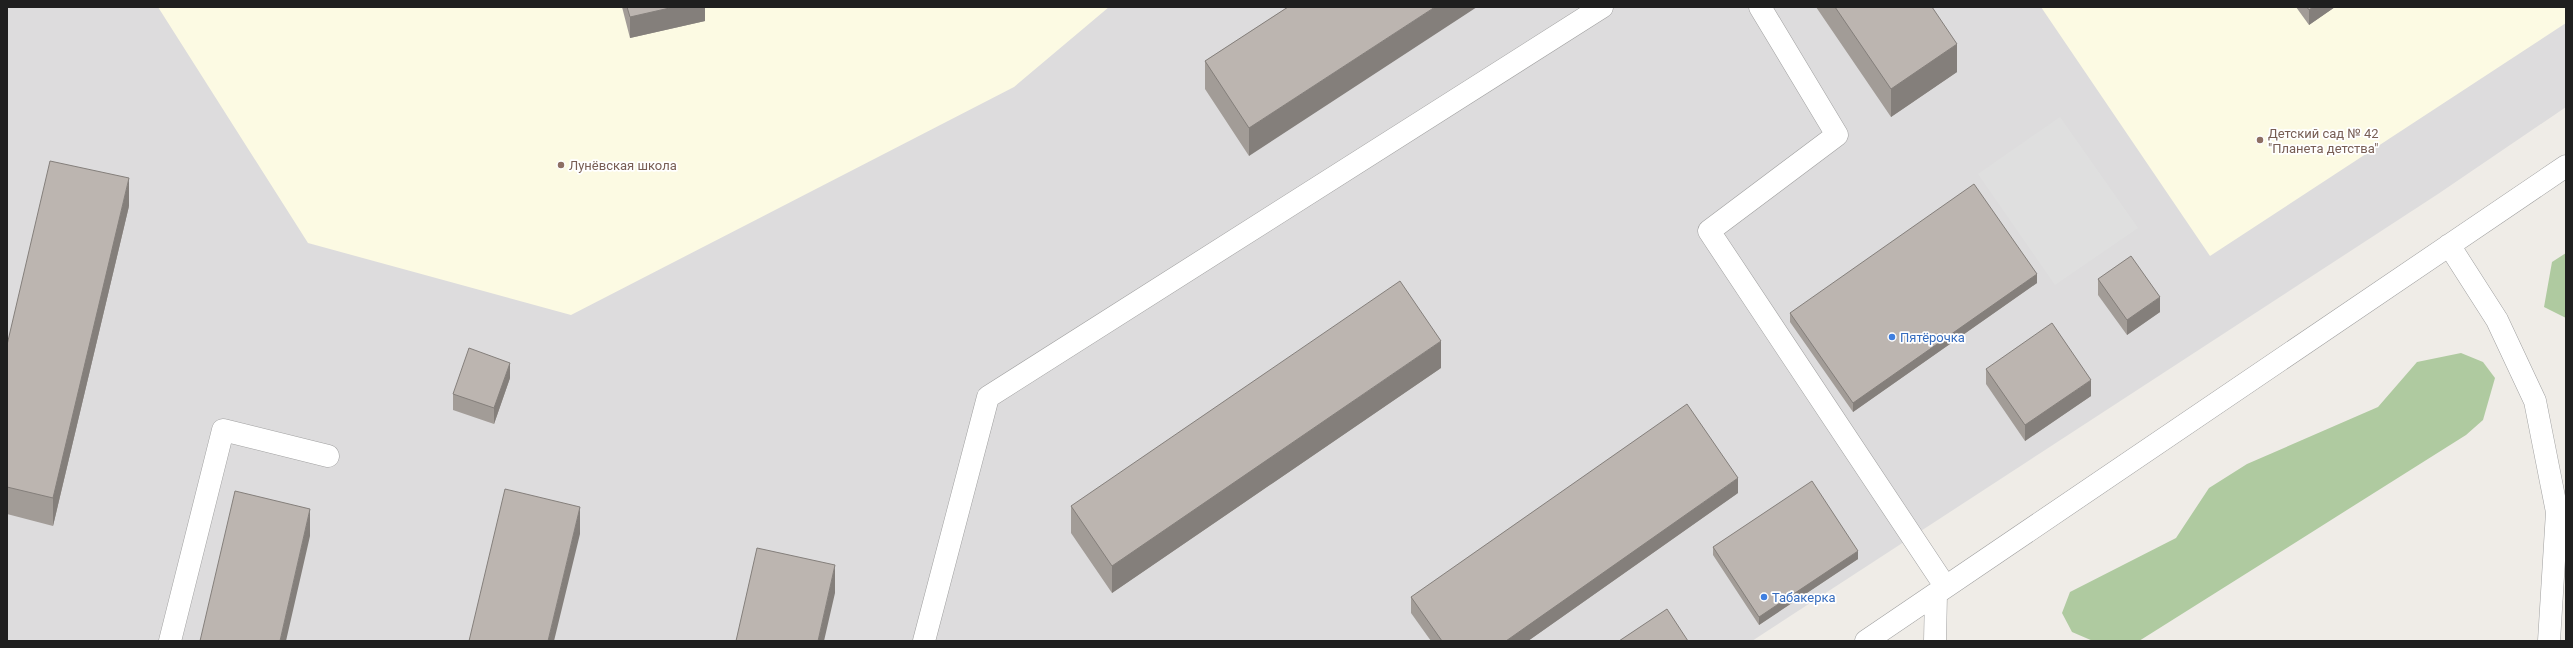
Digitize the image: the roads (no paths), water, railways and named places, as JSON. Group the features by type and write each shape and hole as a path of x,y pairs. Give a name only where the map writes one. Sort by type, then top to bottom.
{"street":[{"path":"924,641 988,397 1602,7"},
{"path":"1760,7 1837,135 1709,231 1940,590 1936,641"},
{"path":"1866,641 2566,166"},
{"path":"2450,245 2497,320 2535,401 2557,512 2549,641"},
{"path":"170,641 223,430 328,456"}],"place":[{"name":"Детский сад № 42 \"Планета детства\"","path":"2260,140"},
{"name":"Лунёвская школа","path":"561,165"},
{"name":"Пятёрочка","path":"1892,337"},
{"name":"Табакерка","path":"1764,597"}]}
